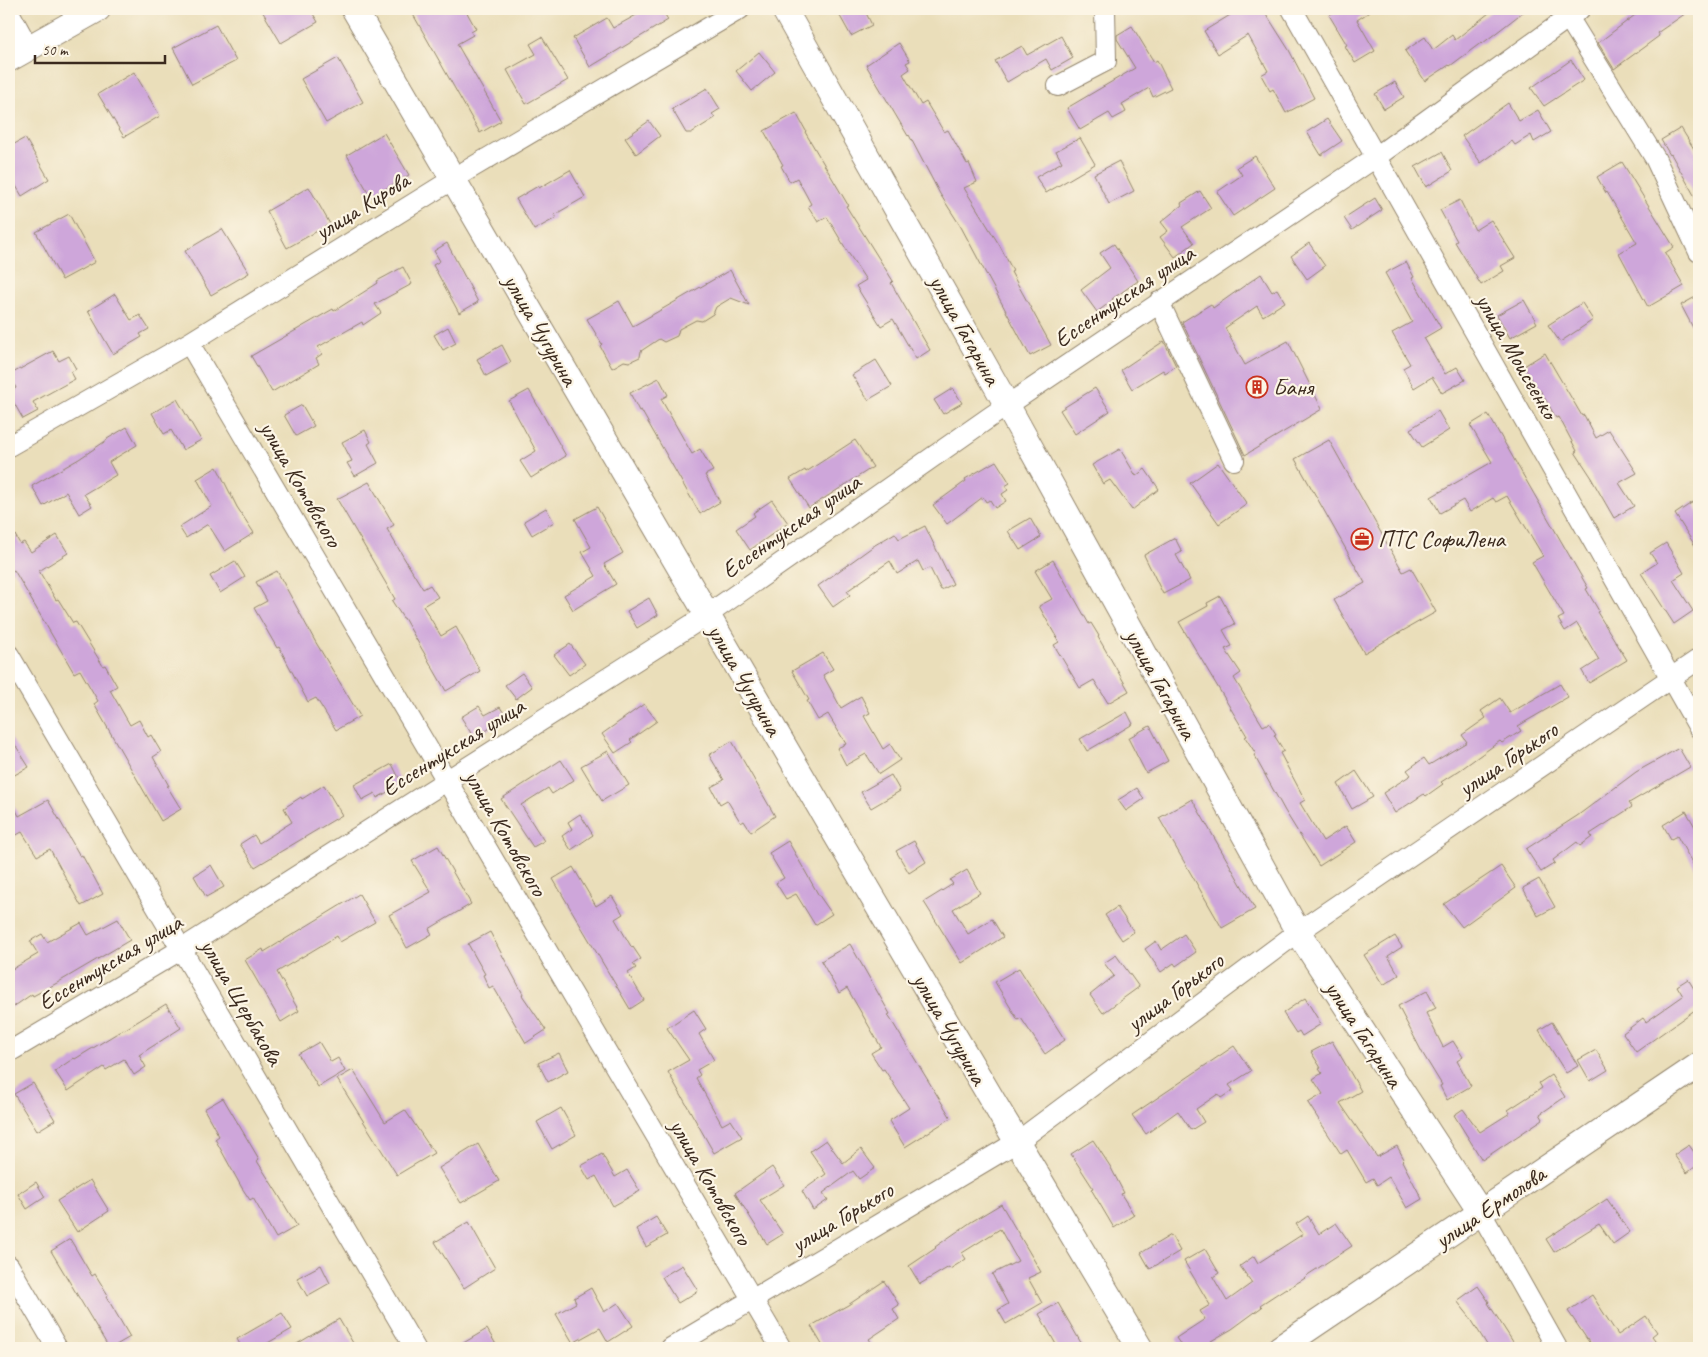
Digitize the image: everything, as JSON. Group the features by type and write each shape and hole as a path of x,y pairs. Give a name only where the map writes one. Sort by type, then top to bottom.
{"street":[{"path":"9,12 18,53 98,9"},
{"name":"улица Чугурина","path":"354,9 1016,1142 1140,1348"},
{"name":"улица Кирова","path":"9,446 189,343 454,179 740,9"},
{"name":"улица Гагарина","path":"784,9 1007,405 1298,932 1481,1213 1557,1348"},
{"path":"1058,86 1106,61 1105,9"},
{"name":"улица Моисеенко","path":"1292,9 1699,728"},
{"path":"1574,13 1655,158 1699,252"},
{"name":"Ессентукская улица","path":"9,1052 182,949 707,615 1007,405 1376,157 1574,13"},
{"path":"1160,302 1234,460"},
{"name":"улица Котовского","path":"189,343 780,1348"},
{"name":"улица Щербакова","path":"9,655 415,1348"},
{"name":"улица Горького","path":"671,1348 1016,1142 1298,932 1699,660"},
{"name":"улица Ермолова","path":"1280,1348 1699,1065"},
{"path":"9,1266 57,1348"}],"building":[{"path":"261,9 310,9 318,22 281,43"},
{"path":"410,9 465,9 476,29 471,32 473,35 457,44 501,121 480,133"},
{"path":"647,9 662,9 668,20 590,67 573,38 607,18 613,28"},
{"path":"836,9 864,9 872,25 851,36"},
{"path":"1240,9 1263,9 1289,50 1314,98 1286,113 1273,89 1270,91 1261,75 1268,71 1248,35 1218,54 1204,31"},
{"path":"1339,9 1374,9 1357,20 1375,51 1355,63 1345,46 1347,45 1329,15"},
{"path":"1494,9 1527,9 1483,43 1425,81 1405,51 1425,37 1433,50 1452,35 1455,40"},
{"path":"1643,9 1692,9 1657,33 1659,36 1614,69 1598,43"},
{"path":"216,25 236,61 192,84 173,48"},
{"path":"1132,26 1154,62 1157,60 1171,88 1153,97 1149,88 1122,104 1126,112 1113,119 1109,113 1080,130 1067,108 1135,68 1117,39 1117,35"},
{"path":"1061,36 1073,58 1052,70 1046,59 1007,82 995,61 1022,46 1027,55"},
{"path":"542,37 568,80 526,104 507,70 536,54 530,44"},
{"path":"899,43 910,61 906,63 910,69 903,74 921,105 926,102 944,132 948,130 967,164 969,163 977,182 964,188 1000,246 1013,271 1011,272 1051,345 1030,356 961,227 940,194 909,135 866,65"},
{"path":"759,52 775,72 752,91 736,71"},
{"path":"338,58 363,102 326,123 301,79"},
{"path":"1571,60 1584,80 1544,106 1531,88"},
{"path":"134,72 160,116 124,137 98,94"},
{"path":"1395,82 1404,97 1384,109 1375,94"},
{"path":"707,88 720,109 712,114 715,118 691,133 686,133 672,109"},
{"path":"1508,103 1519,121 1538,110 1551,132 1534,142 1531,135 1515,145 1512,141 1481,163 1462,136"},
{"path":"796,113 805,132 848,205 846,206 893,281 891,283 930,350 916,359 893,319 881,326 856,286 866,280 827,217 818,222 808,206 811,204 797,178 790,182 781,166 783,165 764,131"},
{"path":"1327,119 1342,141 1321,155 1307,132"},
{"path":"649,121 660,136 636,154 625,138"},
{"path":"1681,128 1699,157 1699,204 1661,140"},
{"path":"384,133 409,175 371,197 347,155"},
{"path":"25,138 49,179 22,196 9,174 9,147"},
{"path":"1080,138 1095,164 1046,193 1036,177 1062,162 1056,151"},
{"path":"1442,152 1452,171 1426,187 1415,167"},
{"path":"1255,156 1275,188 1233,216 1217,192 1242,175 1237,167"},
{"path":"1119,161 1134,191 1109,204 1094,174"},
{"path":"1622,162 1674,247 1665,253 1684,286 1648,307 1619,253 1637,243 1597,177"},
{"path":"570,170 585,197 554,215 556,218 534,230 516,199"},
{"path":"309,187 330,224 287,248 267,211"},
{"path":"1200,191 1211,208 1182,227 1194,243 1175,257 1160,237 1168,231 1161,222 1182,205 1181,203"},
{"path":"1375,198 1382,210 1352,230 1344,218"},
{"path":"1460,200 1475,230 1491,220 1515,258 1501,266 1504,271 1481,285 1455,242 1457,241 1440,210"},
{"path":"69,214 95,262 62,280 36,232"},
{"path":"222,229 249,273 211,295 185,251"},
{"path":"447,243 478,302 459,313 433,265 440,261 434,251"},
{"path":"1309,243 1325,266 1307,279 1291,256"},
{"path":"1114,244 1138,281 1097,312 1081,290 1110,268 1100,253"},
{"path":"1406,262 1414,277 1412,278 1441,328 1424,338 1445,374 1457,367 1465,380 1442,393 1432,377 1414,388 1403,368 1410,364 1392,333 1412,322 1385,273"},
{"path":"403,267 412,284 375,304 381,313 363,325 362,322 318,347 322,354 316,358 319,364 272,392 251,356 333,309 334,311 378,283 377,281"},
{"path":"730,270 749,305 731,298 716,307 713,314 702,321 696,320 679,329 677,336 664,342 659,339 641,351 640,357 629,362 624,361 612,368 600,346 602,344 587,319 619,301 633,326"},
{"name":"Баня","path":"1261,274 1272,292 1277,289 1285,302 1263,316 1257,306 1225,328 1245,365 1288,341 1322,409 1245,455 1182,322 1211,304 1213,308"},
{"path":"115,294 131,320 140,315 149,329 140,334 142,337 113,354 88,311"},
{"path":"1699,295 1699,339 1681,305"},
{"path":"1524,300 1537,323 1510,338 1497,315"},
{"path":"1582,303 1593,320 1560,342 1548,325"},
{"path":"448,327 456,343 443,350 434,335"},
{"path":"1164,341 1176,366 1165,373 1163,370 1132,389 1121,370"},
{"path":"502,345 511,362 486,376 477,359"},
{"path":"53,351 59,361 69,356 76,369 71,372 75,379 33,402 38,411 23,419 9,394 9,392 16,388 9,375"},
{"path":"1545,353 1582,416 1584,415 1596,438 1609,430 1637,473 1619,483 1634,506 1614,518 1575,452 1577,451 1559,417 1556,418 1524,366"},
{"path":"876,360 892,386 868,400 852,375"},
{"path":"659,378 668,395 661,399 692,454 700,449 713,471 705,475 720,502 700,514 630,393"},
{"path":"953,388 962,403 943,414 934,400"},
{"path":"1095,388 1110,411 1075,434 1060,410"},
{"path":"529,390 566,456 531,478 520,461 536,451 509,401"},
{"path":"177,399 201,440 183,450 171,430 164,434 152,413"},
{"path":"302,405 314,426 296,436 284,415"},
{"path":"1438,411 1449,430 1422,447 1410,429"},
{"path":"1488,414 1588,588 1586,589 1599,611 1597,612 1627,660 1589,683 1582,671 1599,660 1577,623 1565,631 1558,619 1564,616 1532,562 1543,556 1507,496 1496,502 1493,498 1470,512 1463,500 1440,513 1431,497 1492,462 1470,425"},
{"path":"127,427 137,445 109,462 116,475 84,494 92,506 79,514 66,492 43,506 32,486 79,459"},
{"path":"365,430 371,442 368,444 378,463 355,476 347,463 352,461 342,442"},
{"path":"855,440 873,467 809,508 790,479 805,470 806,472"},
{"path":"1329,440 1403,572 1411,568 1436,612 1364,653 1334,600 1365,583 1295,459"},
{"path":"1120,449 1136,476 1145,469 1159,489 1132,510 1110,480 1103,484 1092,465"},
{"path":"996,461 1010,483 1005,486 1008,490 1002,494 1006,501 995,508 990,500 986,502 983,497 947,524 933,505 966,481 965,479"},
{"path":"1218,463 1247,504 1219,524 1190,483"},
{"path":"217,467 237,507 254,533 225,551 208,524 186,538 179,527 212,506 197,479"},
{"path":"369,482 394,525 387,529 404,558 423,589 430,585 438,597 423,606 441,636 456,627 480,671 446,691 404,618 392,601 395,599 337,499"},
{"path":"772,500 788,523 750,550 736,529 755,516 753,513"},
{"path":"1693,502 1699,513 1699,552 1675,514"},
{"path":"597,507 623,553 604,564 616,584 573,610 564,595 596,576 582,552 591,547 575,519"},
{"path":"546,508 554,522 532,535 524,521"},
{"path":"1030,518 1041,537 1020,550 1008,531"},
{"path":"9,524 20,544 24,542 31,552 57,535 68,553 39,571 56,600 58,599 73,623 76,622 103,666 105,665 117,686 110,690 130,725 139,720 148,737 151,735 161,752 153,757 181,809 161,821 94,704 98,701 80,670 74,673 14,570 9,573"},
{"path":"925,526 953,584 941,590 930,568 923,571 918,561 897,574 890,561 847,591 850,595 833,607 818,586 895,533 899,539"},
{"path":"1175,538 1182,552 1176,555 1190,580 1163,594 1144,555"},
{"path":"1666,543 1684,573 1673,580 1693,611 1674,624 1641,573 1657,563 1650,553"},
{"path":"1053,560 1089,624 1091,623 1099,636 1129,691 1108,703 1094,680 1080,688 1054,645 1059,642 1039,606 1052,599 1035,571"},
{"path":"235,561 245,577 220,593 210,576"},
{"path":"277,571 315,641 360,716 336,730 316,698 308,702 279,647 277,648 254,608 267,601 256,582"},
{"path":"1220,596 1235,624 1223,630 1232,646 1225,649 1241,673 1234,678 1263,726 1269,723 1276,734 1274,735 1284,751 1280,753 1305,800 1300,803 1323,841 1346,826 1356,842 1319,866 1285,811 1254,755 1256,754 1245,737 1247,736 1179,622 1208,606 1207,603"},
{"path":"649,598 658,615 637,628 627,611"},
{"path":"570,644 585,664 569,675 554,655"},
{"path":"823,653 833,669 823,675 841,708 861,696 870,713 864,716 883,749 890,744 900,760 879,774 866,754 846,765 837,748 846,744 828,714 818,720 792,671"},
{"path":"522,673 532,687 516,699 505,685"},
{"path":"1560,684 1568,697 1518,726 1521,731 1502,743 1500,741 1441,782 1443,784 1426,796 1424,794 1395,813 1383,793 1411,775 1407,770 1424,758 1429,765 1467,742 1462,735 1486,718 1481,711 1500,698 1510,713"},
{"path":"644,704 657,721 630,740 632,742 615,753 602,734"},
{"path":"479,706 485,715 500,707 507,718 474,738 461,717"},
{"path":"1127,712 1133,724 1087,751 1080,739"},
{"path":"1150,726 1168,761 1146,773 1128,738"},
{"path":"9,735 29,767 9,778"},
{"path":"732,741 775,816 751,832 744,821 741,823 727,800 720,804 711,787 724,780 709,755"},
{"path":"1679,748 1690,767 1629,803 1632,807 1590,834 1592,837 1580,846 1577,842 1553,860 1555,863 1541,872 1526,849 1577,816 1636,772"},
{"path":"608,751 629,785 602,801 581,766"},
{"path":"561,760 574,780 552,794 548,788 521,805 544,841 533,847 501,799"},
{"path":"392,764 402,784 377,798 375,793 362,800 354,785"},
{"path":"1356,771 1373,797 1352,809 1338,784"},
{"path":"891,775 900,791 871,808 861,792"},
{"path":"324,785 342,815 255,867 240,844 254,835 259,843 292,822 284,808"},
{"path":"1137,788 1144,799 1126,811 1118,800"},
{"path":"9,797 19,816 48,800 80,856 82,855 103,894 81,906 50,849 37,856 22,832 9,839"},
{"path":"1192,799 1255,909 1222,928 1159,818"},
{"path":"1686,811 1699,834 1699,875 1677,836 1671,839 1663,825"},
{"path":"580,814 593,835 571,850 562,836 572,829 568,822"},
{"path":"788,841 818,894 832,914 815,925 796,894 786,899 776,883 784,878 769,853"},
{"path":"914,841 926,862 909,873 896,851"},
{"path":"438,846 471,904 429,929 432,934 407,948 389,915 431,892 412,861"},
{"path":"211,865 224,887 206,897 194,876"},
{"path":"1501,866 1516,888 1462,927 1444,904"},
{"path":"573,867 596,906 612,896 623,914 615,919 632,948 641,959 633,964 636,968 628,973 644,1000 630,1009 553,879"},
{"path":"967,870 980,893 953,909 968,934 992,919 1003,937 962,963 924,902 953,884 950,880"},
{"path":"1539,879 1555,907 1538,916 1523,888"},
{"path":"359,894 375,922 340,942 337,936 277,972 299,1011 281,1022 245,960 263,949 264,952"},
{"path":"1117,907 1134,932 1122,940 1105,915"},
{"path":"118,919 130,940 57,983 33,996 32,994 9,1010 9,971 38,954 30,941 42,934 47,942 81,923 88,935"},
{"path":"490,932 522,995 546,1030 526,1043 493,986 489,988 483,975 485,974 468,944"},
{"path":"1184,934 1196,952 1176,966 1174,963 1161,972 1145,949 1156,941 1161,950"},
{"path":"1395,936 1402,947 1388,956 1399,975 1383,985 1364,955"},
{"path":"850,944 890,1014 888,1015 951,1118 905,1147 889,1121 909,1108 884,1069 882,1070 871,1053 881,1047 847,988 839,993 821,961"},
{"path":"1116,955 1139,987 1103,1013 1090,995 1114,976 1104,963"},
{"path":"1019,968 1065,1040 1045,1054 1021,1018 1018,1020 995,982"},
{"path":"1688,979 1699,997 1699,1007 1636,1052 1623,1033 1643,1018 1646,1022 1683,996 1677,986"},
{"path":"1427,991 1436,1008 1426,1013 1443,1047 1453,1041 1463,1057 1457,1061 1471,1086 1447,1100 1440,1086 1442,1085 1423,1054 1398,1006"},
{"path":"1305,998 1321,1024 1302,1036 1299,1031 1296,1033 1283,1013"},
{"path":"166,1004 181,1028 139,1055 146,1067 134,1075 124,1059 106,1070 104,1067 68,1091 55,1071"},
{"path":"694,1010 706,1029 699,1034 714,1060 697,1070 700,1075 696,1078 722,1125 731,1120 742,1137 714,1153 668,1072 689,1060 667,1028"},
{"path":"1552,1022 1578,1066 1566,1073 1539,1030"},
{"path":"1332,1041 1361,1091 1340,1103 1377,1157 1397,1146 1404,1159 1402,1161 1422,1199 1407,1208 1389,1177 1377,1185 1373,1178 1366,1182 1347,1150 1341,1154 1308,1103 1323,1094 1313,1079 1322,1073 1311,1052"},
{"path":"319,1042 331,1062 338,1058 345,1071 318,1087 298,1054"},
{"path":"1234,1046 1251,1071 1229,1085 1233,1090 1221,1098 1218,1094 1196,1109 1204,1122 1191,1130 1178,1111 1146,1134 1132,1115"},
{"path":"1596,1050 1608,1070 1590,1081 1578,1060"},
{"path":"559,1053 568,1071 548,1082 538,1063"},
{"path":"353,1070 385,1122 405,1110 434,1153 397,1175 337,1079"},
{"path":"1551,1075 1565,1097 1540,1114 1543,1119 1482,1160 1454,1115 1463,1109 1480,1132 1510,1113 1508,1110 1542,1088 1539,1083"},
{"path":"33,1083 55,1120 37,1131 14,1094"},
{"path":"223,1098 259,1159 257,1161 297,1226 276,1238 253,1198 250,1200 242,1188 215,1139 219,1136 204,1109"},
{"path":"561,1108 576,1135 552,1149 537,1122"},
{"path":"826,1140 843,1163 861,1149 875,1168 859,1179 853,1171 823,1193 828,1200 813,1210 802,1191 826,1174 810,1151"},
{"path":"1093,1140 1110,1166 1124,1193 1121,1194 1134,1215 1114,1228 1091,1189 1093,1188 1071,1154"},
{"path":"478,1144 499,1181 461,1203 439,1168"},
{"path":"1689,1145 1699,1159 1699,1164 1687,1173 1674,1155"},
{"path":"602,1154 615,1177 627,1170 640,1191 613,1206 596,1176 589,1180 581,1166"},
{"path":"772,1167 784,1185 760,1200 783,1234 767,1244 735,1193"},
{"path":"90,1180 109,1211 77,1232 57,1201"},
{"path":"36,1182 45,1197 27,1209 18,1194"},
{"path":"1607,1199 1630,1232 1613,1244 1599,1224 1554,1252 1546,1239"},
{"path":"1001,1204 1041,1272 1028,1278 1042,1303 1006,1324 998,1310 1008,1304 992,1274 1018,1261 1000,1229 962,1253 966,1259 920,1284 909,1266 971,1222"},
{"path":"1308,1216 1319,1234 1336,1223 1352,1246 1307,1277 1260,1305 1262,1307 1232,1329 1211,1341 1212,1343 1205,1348 1183,1348 1176,1338 1205,1319 1200,1311 1210,1305 1184,1261 1205,1249 1219,1273 1213,1277 1227,1301 1252,1283 1240,1266 1254,1256 1258,1263 1303,1234 1296,1224"},
{"path":"656,1217 667,1235 646,1247 636,1229"},
{"path":"469,1222 495,1268 464,1288 435,1242"},
{"path":"1171,1235 1180,1251 1150,1269 1141,1253"},
{"path":"70,1239 92,1276 95,1274 108,1295 106,1296 130,1337 111,1348 109,1348 51,1251"},
{"path":"321,1265 330,1283 307,1296 297,1278"},
{"path":"682,1265 698,1291 678,1303 662,1277"},
{"path":"884,1281 899,1305 893,1309 899,1319 869,1339 875,1348 824,1348 811,1326 848,1305"},
{"path":"1478,1286 1517,1348 1489,1348 1457,1301"},
{"path":"591,1288 604,1312 618,1303 633,1326 608,1342 600,1328 573,1343 556,1314 576,1303 574,1298"},
{"path":"1592,1295 1618,1335 1646,1316 1657,1332 1652,1336 1661,1348 1593,1348 1568,1311"},
{"path":"1058,1303 1084,1348 1058,1348 1039,1314"},
{"path":"282,1313 292,1329 259,1348 242,1348 237,1339"},
{"path":"339,1319 353,1343 345,1348 290,1348"},
{"path":"487,1329 498,1348 455,1348"}],"place":[{"name":"Баня","path":"1257,387"},
{"name":"ПТС СофиЛена","path":"1362,539"}]}
